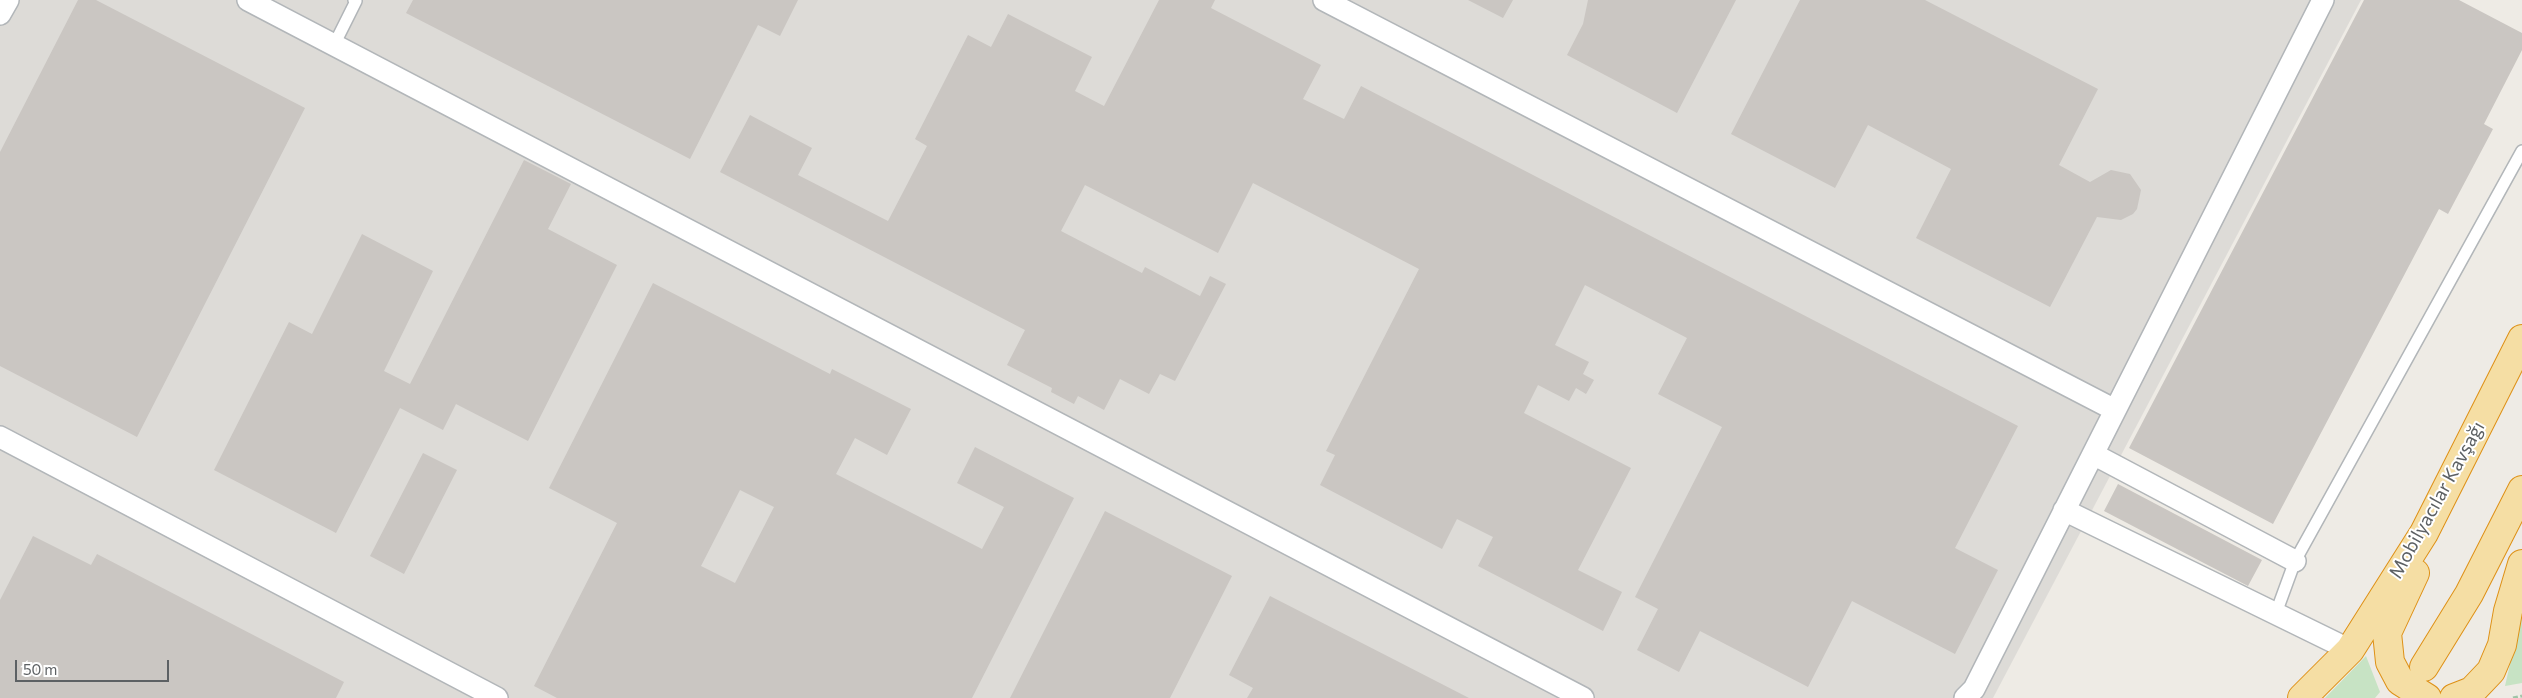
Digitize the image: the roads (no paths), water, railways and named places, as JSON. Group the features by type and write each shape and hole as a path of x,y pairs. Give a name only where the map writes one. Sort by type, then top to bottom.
{"highway":[{"name":"Mobilyacılar Kavşağı","path":"2302,698 2350,650 2424,533 2522,339"},
{"path":"2424,667 2470,594 2522,490"},
{"path":"2424,533 2415,576 2388,633 2390,662 2400,681 2427,698"},
{"path":"2454,698 2472,691 2492,671 2502,645 2508,611 2522,564"}],"street":[{"path":"0,14 8,0"},
{"path":"248,0 1583,698"},
{"path":"1324,0 2115,410"},
{"path":"1965,698 1974,688 2323,0"},
{"path":"0,437 497,698"},
{"path":"2093,454 2295,561"},
{"path":"2064,510 2350,650"}],"lane":[{"path":"334,45 356,1 354,0"},
{"path":"2276,613 2295,561 2522,151"}]}
